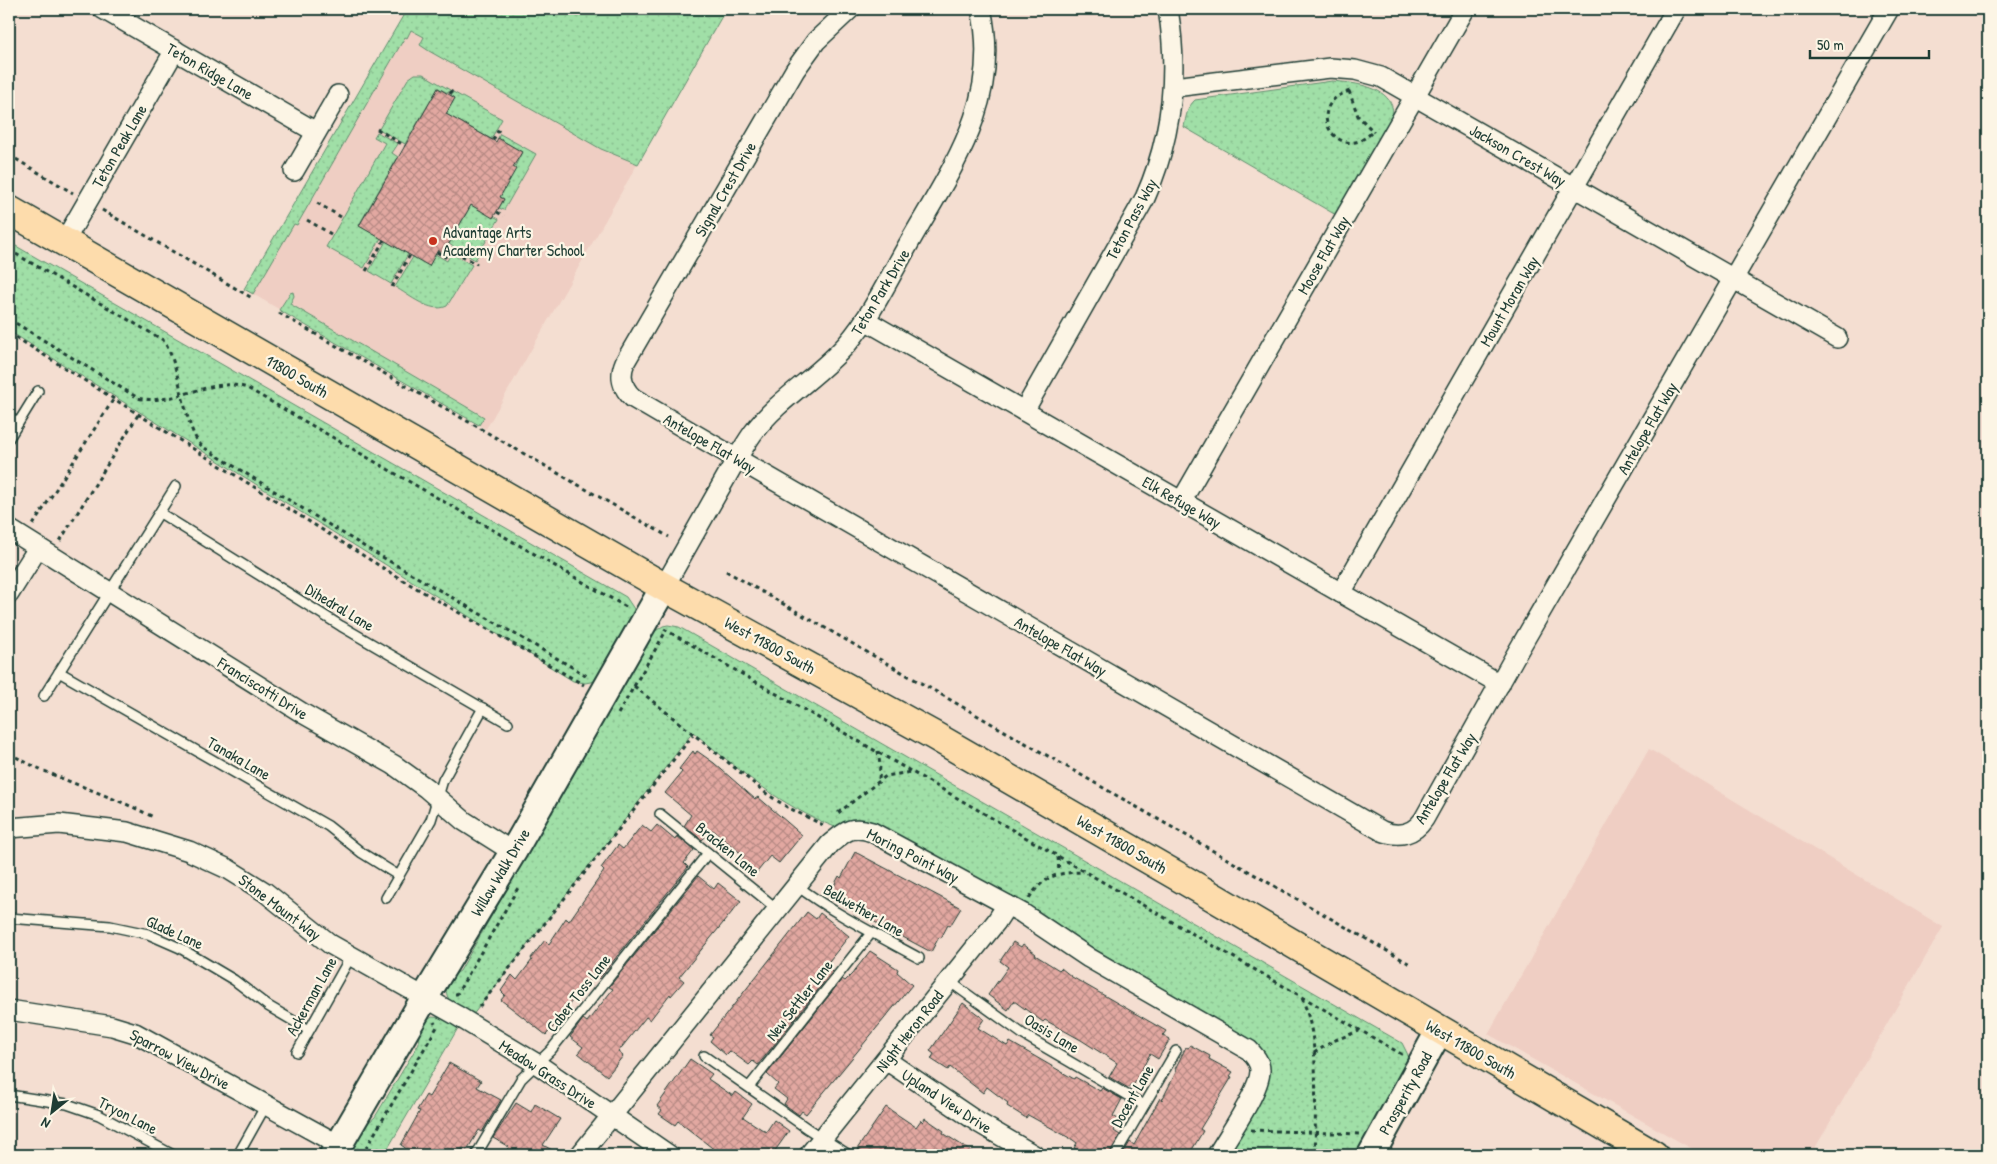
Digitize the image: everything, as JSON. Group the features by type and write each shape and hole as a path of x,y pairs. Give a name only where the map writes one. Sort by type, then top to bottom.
{"main road":[{"name":"11800 South","path":"9,210 586,542"},
{"name":"West 11800 South","path":"586,542 950,745 1654,1155"}],"street":[{"name":"Teton Ridge Lane","path":"103,9 316,132"},
{"name":"Signal Crest Drive","path":"622,383 622,368 625,362 795,70 816,41 850,9"},
{"name":"Teton Park Drive","path":"664,587 737,459 762,421 835,357 865,320 958,156 974,120 984,81 985,38 981,9"},
{"name":"Teton Pass Way","path":"1024,411 1145,198 1156,172 1166,139 1174,87 1173,47 1168,9"},
{"name":"Moose Flat Way","path":"1182,502 1465,9"},
{"name":"Mount Moran Way","path":"1341,593 1676,9"},
{"name":"Antelope Flat Way","path":"622,383 633,398 737,459 1389,834 1404,834 1420,824 1889,9"},
{"name":"Teton Peak Lane","path":"64,242 175,50"},
{"name":"Jackson Crest Way","path":"1174,87 1336,68 1375,75 1415,96 1837,338"},
{"path":"294,171 338,95"},
{"name":"Elk Refuge Way","path":"865,320 1500,684"},
{"name":"Franciscotti Drive","path":"9,529 304,714 394,765 426,788 475,829 513,852"},
{"path":"9,594 38,548"},
{"name":"Willow Walk Drive","path":"336,1150 425,997 513,852 664,587"},
{"name":"Stone Mount Way","path":"9,828 59,824 127,832 189,851 228,869 265,892 330,944 425,997"},
{"name":"Moring Point Way","path":"580,1155 830,844 841,834 852,828 862,828 1022,913 1089,958 1250,1050 1259,1062 1258,1085 1217,1155"},
{"name":"Night Heron Road","path":"809,1155 949,981 1006,905"},
{"name":"Meadow Grass Drive","path":"425,997 537,1064 669,1155"},
{"name":"Sparrow View Drive","path":"9,1010 123,1029 146,1038 266,1105 336,1150"},
{"name":"Prosperity Road","path":"1365,1145 1439,1031"},
{"name":"Upland View Drive","path":"886,1060 979,1123 1034,1155"}],"lane":[{"path":"9,438 38,391"},
{"path":"9,417 18,422"},
{"path":"44,696 176,486"},
{"name":"Dihedral Lane","path":"160,513 341,626 508,723"},
{"name":"Tanaka Lane","path":"59,672 328,826 362,853 398,876"},
{"path":"386,898 432,820 443,780 483,708"},
{"name":"Bracken Lane","path":"660,814 777,909"},
{"name":"Caber Toss Lane","path":"476,1155 521,1078 552,1050 708,853"},
{"name":"Bellwether Lane","path":"796,886 919,958"},
{"name":"Glade Lane","path":"9,918 110,926 148,934 180,948 234,980 268,1006 310,1030"},
{"name":"New Settler Lane","path":"749,1087 872,932"},
{"name":"Ackerman Lane","path":"297,1052 351,956"},
{"name":"Oasis Lane","path":"949,981 1024,1035 1144,1106"},
{"name":"Docent Lane","path":"1115,1155 1176,1051"},
{"path":"704,1056 849,1155"},
{"name":"Tryon Lane","path":"9,1095 67,1104 99,1115 173,1155"},
{"path":"238,1155 266,1105"}],"path":[{"path":"450,94 453,88"},
{"path":"1349,90 1358,116 1375,132 1365,140 1356,143 1345,142 1336,138 1326,122 1328,106 1342,93 1349,90"},
{"path":"377,129 404,146"},
{"path":"493,140 498,129"},
{"path":"9,155 73,193"},
{"path":"317,203 341,217"},
{"path":"102,210 252,298"},
{"path":"497,212 504,216"},
{"path":"307,220 331,234"},
{"path":"366,271 384,240"},
{"path":"437,252 445,257 450,249 477,264"},
{"path":"9,250 164,340 172,355 193,434 204,447 373,552 589,677"},
{"path":"392,287 410,255"},
{"path":"279,313 669,537"},
{"path":"9,319 138,398 155,400 224,385 238,385 247,388 629,609"},
{"path":"9,334 399,578 584,685"},
{"path":"29,528 34,524 113,400"},
{"path":"58,546 138,415"},
{"path":"726,571 1410,964"},
{"path":"666,631 878,751 911,772 1359,1031 1405,1056 1408,1055"},
{"path":"634,686 767,794 787,807 823,824"},
{"path":"479,1007 693,735"},
{"path":"878,751 880,765 879,781"},
{"path":"9,753 155,818"},
{"path":"838,813 879,781 894,774 911,772"},
{"path":"1058,857 1059,873"},
{"path":"1029,898 1040,884 1059,873 1085,872"},
{"path":"1302,998 1312,1026 1316,1155"},
{"path":"1314,1054 1333,1041 1359,1031"},
{"path":"1251,1130 1314,1132 1365,1145"}],"shaded area":[{"name":"Advantage Arts Academy Charter School","path":"407,9 726,9 486,429 244,289"},
{"path":"1649,749 1943,927 1811,1155 1703,1155 1488,1034"}],"green space":[{"path":"407,9 726,9 638,164 601,149 429,51 420,45 424,37 411,30 407,38 405,37 297,225 294,224 253,294 244,289"},
{"path":"415,74 423,74 450,90 448,93 438,88 405,144 379,129 408,79"},
{"path":"1332,81 1361,85 1380,92 1392,105 1393,115 1336,215 1184,127 1186,116 1195,100"},
{"path":"453,92 502,119 491,139 446,114 455,98 451,95"},
{"path":"377,132 398,144 392,153 398,157 359,225 381,238 364,268 326,247 385,143 374,137"},
{"path":"500,134 536,154 504,210 499,208 504,199 500,197 522,152 498,138"},
{"path":"471,205 499,219 475,260 449,244"},
{"path":"386,241 408,254 391,284 369,271"},
{"path":"9,242 626,597 634,609 633,620 596,681 585,683 573,681 9,331"},
{"path":"451,253 472,265 447,306 434,308 427,306 395,287 413,257 435,254 447,261"},
{"path":"293,292 294,296 290,304 484,417 479,425 279,310 290,293"},
{"path":"668,625 679,627 1402,1043 1408,1055 1405,1070 1357,1155 1229,1155 1263,1096 1269,1078 1268,1061 1256,1043 1088,945 1040,912 874,822 854,819 835,827 796,809 760,786 693,732 472,1016 454,1005 447,994 446,989 449,981 460,971 500,901 540,824 549,817 586,752 591,734 623,687 654,632"},
{"path":"432,1017 442,1018 458,1028 384,1155 349,1155 368,1123 375,1117 419,1043 421,1028"}],"building":[{"name":"Advantage Arts Academy Charter School","path":"438,88 455,98 446,114 496,142 498,138 522,152 513,167 516,169 500,197 504,199 493,218 471,205 443,254 438,250 429,266 359,226"},
{"path":"693,751 695,754 697,751 714,763 755,799 758,797 802,835 779,863 770,856 754,876 738,863 744,856 713,830 702,840 684,826 691,815 665,793 682,772 679,769"},
{"path":"642,825 651,832 657,825 675,840 677,836 694,850 684,863 688,867 599,979 594,975 567,1007 574,1012 560,1029 555,1025 546,1035 501,1000 505,995 501,991 512,975 517,980 545,940 549,944 566,918 569,921 604,871 601,868 618,845 623,849"},
{"path":"855,852 961,908 941,938 939,937 931,952 828,897"},
{"path":"698,876 714,889 718,883 741,901 679,977 684,981 671,996 670,994 650,1020 646,1017 618,1052 623,1056 607,1076 578,1053 583,1047 570,1037 583,1019 587,1022 613,989 609,987"},
{"path":"807,912 816,919 820,913 849,936 826,965 833,971 758,1065 753,1061 749,1065 730,1051 726,1055 710,1041 713,1037 710,1035"},
{"path":"1013,942 1021,947 1023,944 1035,955 1059,970 1061,968 1072,977 1166,1031 1163,1035 1170,1039 1158,1059 1150,1054 1133,1086 1131,1084 1128,1088 1109,1077 1117,1063 1081,1040 1045,1020 1043,1022 1014,1001 1008,1010 988,995 1008,967 1000,961"},
{"path":"870,951 898,969 897,972 912,985 806,1114 802,1111 799,1115 784,1104 787,1099 774,1089 778,1084 767,1074 842,979 845,981 852,974"},
{"path":"963,1003 984,1019 978,1028 1007,1046 1010,1042 1074,1079 1075,1077 1100,1091 1102,1088 1122,1099 1113,1116 1120,1120 1114,1131 1120,1135 1109,1155 1087,1155 1074,1148 1077,1143 1073,1140 1028,1115 1026,1118 1007,1106 1008,1103 987,1087 983,1093 950,1067 948,1070 931,1059 934,1054 930,1051"},
{"path":"1190,1045 1210,1056 1209,1059 1233,1072 1230,1076 1232,1077 1200,1129 1203,1131 1189,1155 1122,1155 1130,1142 1134,1145 1160,1098 1162,1100 1186,1047 1188,1048"},
{"path":"690,1059 712,1074 708,1079 733,1096 736,1092 752,1104 743,1117 766,1132 774,1120 789,1131 772,1155 721,1155 678,1121 675,1125 659,1114 662,1110 657,1106"},
{"path":"449,1063 481,1081 477,1087 501,1100 482,1132 479,1130 467,1150 463,1148 459,1155 415,1155 401,1145 420,1111 417,1110 426,1095 429,1097"},
{"path":"516,1103 531,1112 535,1104 560,1119 543,1145 561,1155 505,1155 509,1147 493,1138"},
{"path":"886,1107 916,1127 925,1118 944,1131 943,1133 977,1155 866,1155 857,1149"}],"place":[{"name":"Advantage Arts Academy Charter School","path":"433,241"}]}
